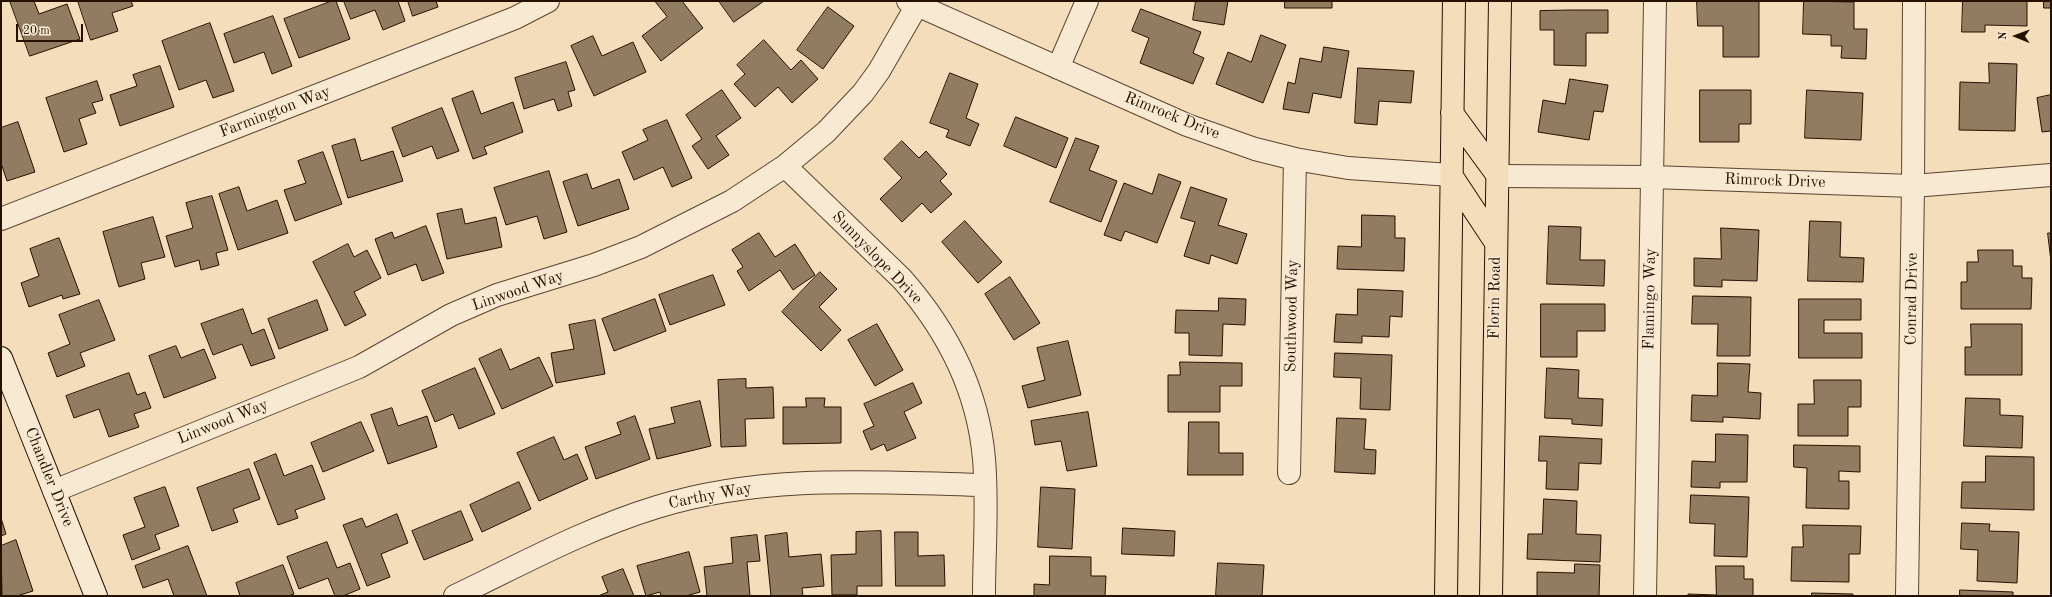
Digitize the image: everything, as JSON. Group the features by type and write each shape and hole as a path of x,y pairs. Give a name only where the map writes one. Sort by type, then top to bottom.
{"main road":[{"path":"1446,596 1454,1"},
{"name":"Florin Road","path":"1491,596 1500,1"},
{"path":"1452,113 1498,176"},
{"path":"1451,175 1496,243"}],"street":[{"name":"Farmington Way","path":"1,219 515,18 548,1"},
{"path":"1058,68 1087,1"},
{"name":"Flamingo Way","path":"1645,596 1655,1"},
{"name":"Conrad Drive","path":"1907,596 1914,1"},
{"name":"Rimrock Drive","path":"912,3 1187,125 1255,149 1295,159 1348,168 1451,175"},
{"name":"Linwood Way","path":"54,491 359,367 451,315 497,295 594,265 641,247 732,202 785,166 826,132 863,93 894,48 912,3"},
{"name":"Southwood Way","path":"1289,473 1295,159"},
{"name":"Sunnyslope Drive","path":"785,166 902,279 934,318 959,362 974,403 982,446 985,485 984,596"},
{"name":"Rimrock Drive","path":"1498,176 1652,177 1913,186 2051,175"},
{"name":"Chandler Drive","path":"1,358 96,596"},
{"name":"Carthy Way","path":"455,596 595,528 657,507 714,493 754,486 819,481 985,485"}],"building":[{"path":"10,1 34,1 39,14 67,4 80,39 30,56"},
{"path":"78,1 131,1 133,6 112,13 118,31 91,40"},
{"path":"332,1 336,1 350,39 299,58 284,19"},
{"path":"344,1 398,1 405,21 383,30 375,10 351,19"},
{"path":"408,1 436,1 438,7 413,16"},
{"path":"655,1 682,1 703,28 661,61 642,36 667,17"},
{"path":"719,1 764,1 734,22"},
{"path":"1196,1 1228,1 1224,25 1193,20"},
{"path":"1285,1 1332,1 1332,8 1285,8"},
{"path":"1697,1 1759,1 1759,57 1723,57 1723,26 1698,26"},
{"path":"1804,1 1854,2 1854,29 1867,29 1866,59 1841,58 1842,46 1831,46 1831,35 1803,34"},
{"path":"1963,1 2027,1 2027,26 1985,25 1985,32 1962,32"},
{"path":"2044,1 2051,1 2051,8 2044,8"},
{"path":"828,7 854,26 823,69 797,50"},
{"path":"1141,9 1201,32 1193,53 1204,58 1193,84 1140,63 1149,38 1132,31"},
{"path":"1608,10 1608,33 1586,33 1586,66 1554,65 1554,30 1540,30 1540,11"},
{"path":"273,16 292,66 272,74 264,52 234,63 224,34"},
{"path":"210,23 234,91 213,98 206,80 179,90 162,41"},
{"path":"1261,35 1286,45 1263,103 1216,84 1228,52 1251,62"},
{"path":"593,36 602,56 633,42 646,72 594,96 571,46"},
{"path":"764,40 791,70 801,60 818,79 792,103 778,87 755,107 734,84 745,74 737,65"},
{"path":"1324,47 1349,51 1341,98 1313,93 1309,113 1283,109 1288,82 1295,84 1300,58 1321,62"},
{"path":"566,62 575,90 568,92 572,106 558,111 554,99 524,109 515,78"},
{"path":"1989,63 2017,64 2015,131 1959,130 1960,82 1989,83"},
{"path":"160,66 174,107 120,126 110,95 137,86 133,75"},
{"path":"1358,68 1414,71 1411,103 1379,101 1377,125 1355,123"},
{"path":"950,73 978,84 966,118 979,124 970,146 946,137 949,130 930,123"},
{"path":"1570,79 1608,85 1603,112 1594,111 1589,140 1538,132 1543,100 1565,104"},
{"path":"97,81 103,100 92,103 96,113 79,119 87,144 64,152 46,98"},
{"path":"722,90 741,118 716,136 729,155 708,169 692,146 702,139 686,115"},
{"path":"1700,90 1751,90 1751,124 1739,124 1739,142 1700,142"},
{"path":"1807,90 1863,93 1861,140 1805,138"},
{"path":"473,91 481,114 513,102 523,132 484,147 487,154 473,159 452,99"},
{"path":"2051,95 2051,131 2042,132 2037,98"},
{"path":"442,108 459,151 437,159 432,146 403,157 392,128"},
{"path":"1016,117 1068,138 1056,168 1004,146"},
{"path":"667,120 692,178 672,187 663,167 634,180 622,152 648,140 643,130"},
{"path":"18,122 35,172 7,181 1,163 1,128"},
{"path":"1076,138 1099,146 1089,170 1117,181 1101,222 1050,202"},
{"path":"355,139 361,161 393,151 403,181 348,198 332,146"},
{"path":"902,141 919,158 926,151 947,174 940,181 952,194 931,213 922,203 902,222 880,199 902,178 884,159"},
{"path":"323,152 342,204 295,221 284,190 306,183 298,161"},
{"path":"549,171 567,232 544,239 537,216 506,225 494,188"},
{"path":"587,174 592,189 619,179 629,209 578,226 563,182"},
{"path":"1159,174 1181,182 1157,243 1125,231 1121,241 1104,235 1124,183 1152,194"},
{"path":"239,187 247,211 277,200 288,233 238,250 219,194"},
{"path":"1191,187 1227,199 1218,225 1247,234 1237,264 1211,255 1209,264 1184,256 1195,222 1181,218"},
{"path":"212,196 228,250 216,253 219,265 201,270 199,260 175,267 166,236 193,228 186,203"},
{"path":"462,209 465,224 496,217 502,247 447,259 437,214"},
{"path":"1362,215 1395,216 1395,238 1405,238 1404,271 1337,269 1338,246 1361,247"},
{"path":"153,217 165,257 141,263 145,279 119,287 103,232"},
{"path":"965,221 1002,262 978,283 942,242"},
{"path":"1810,221 1841,222 1840,257 1864,258 1863,282 1808,281"},
{"path":"426,226 444,273 422,281 416,264 388,275 375,239 392,232 394,238"},
{"path":"1549,226 1581,227 1580,260 1605,260 1604,286 1547,284"},
{"path":"1721,228 1759,230 1757,281 1722,280 1722,287 1694,286 1694,258 1721,259"},
{"path":"759,233 775,257 795,244 815,275 793,290 780,270 749,291 737,271 743,267 732,250"},
{"path":"2048,233 2051,233 2051,261"},
{"path":"59,238 80,294 63,299 62,295 29,307 21,283 39,276 30,249"},
{"path":"348,244 354,257 367,250 381,278 354,292 366,315 345,326 313,262"},
{"path":"1978,250 2013,250 2013,266 2022,266 2022,278 2032,278 2031,309 1961,309 1961,282 1967,282 1967,262 1978,262"},
{"path":"820,272 837,289 819,307 841,330 821,351 782,312"},
{"path":"713,275 725,305 670,325 659,295"},
{"path":"1010,277 1040,323 1014,340 985,294"},
{"path":"1358,289 1403,291 1402,317 1390,316 1389,337 1362,336 1362,343 1334,342 1336,314 1357,315"},
{"path":"1693,296 1751,297 1750,356 1717,356 1718,324 1692,324"},
{"path":"1219,298 1246,299 1245,325 1223,324 1222,356 1189,355 1189,333 1175,333 1176,310 1218,311"},
{"path":"655,299 666,331 614,351 602,319"},
{"path":"1799,299 1861,299 1861,320 1824,320 1824,333 1862,333 1862,358 1799,358"},
{"path":"99,300 115,340 80,353 85,366 57,377 48,353 70,344 59,315"},
{"path":"317,300 328,330 279,349 268,319"},
{"path":"1541,304 1605,304 1605,331 1577,331 1577,357 1541,357"},
{"path":"243,309 252,334 264,329 275,358 251,366 242,344 213,355 201,324"},
{"path":"595,320 605,374 556,383 551,353 574,349 569,325"},
{"path":"877,324 903,370 875,386 848,340"},
{"path":"1971,324 2022,324 2022,375 1965,375 1965,347 1971,347"},
{"path":"1068,341 1081,395 1028,408 1022,386 1045,380 1037,348"},
{"path":"176,346 181,358 204,349 216,378 164,398 149,356"},
{"path":"501,349 510,370 539,357 553,386 502,409 479,359"},
{"path":"1335,353 1392,355 1390,410 1360,409 1361,378 1334,377"},
{"path":"1180,362 1242,363 1242,386 1220,386 1220,412 1168,412 1168,375 1180,375"},
{"path":"1718,363 1750,364 1748,392 1761,393 1760,419 1723,417 1723,422 1691,421 1692,395 1717,396"},
{"path":"475,368 495,414 459,429 453,414 435,422 422,391"},
{"path":"1547,368 1579,370 1578,398 1603,399 1602,426 1572,424 1572,419 1545,418"},
{"path":"129,373 137,395 145,392 151,408 134,414 139,427 109,437 99,409 74,418 66,396"},
{"path":"746,379 746,388 773,387 774,418 745,419 746,446 721,447 718,380"},
{"path":"1814,380 1861,380 1861,407 1848,407 1848,436 1798,436 1798,404 1814,404"},
{"path":"913,383 922,403 904,412 916,438 887,451 884,444 871,450 863,431 874,426 864,404"},
{"path":"806,398 825,398 824,407 841,407 841,443 783,444 783,407 806,407"},
{"path":"1966,398 2000,399 2000,415 2023,416 2022,448 1964,446"},
{"path":"700,401 711,446 657,459 649,429 675,423 671,408"},
{"path":"392,408 398,426 427,416 437,447 388,464 371,415"},
{"path":"1088,412 1097,466 1067,471 1061,441 1035,445 1031,421"},
{"path":"635,416 650,459 596,479 585,447 621,434 617,423"},
{"path":"1337,418 1366,419 1364,449 1376,450 1375,474 1335,472"},
{"path":"361,422 374,451 323,472 311,443"},
{"path":"1189,422 1219,422 1219,453 1243,453 1243,475 1188,475"},
{"path":"1716,434 1748,435 1747,482 1720,482 1720,488 1691,487 1692,461 1715,462"},
{"path":"1540,436 1602,439 1601,464 1579,463 1578,490 1546,489 1547,461 1539,461"},
{"path":"554,437 564,460 577,454 588,479 539,501 517,453"},
{"path":"1794,445 1860,446 1860,472 1839,471 1839,481 1849,481 1849,509 1806,508 1807,468 1794,467"},
{"path":"276,454 284,476 312,465 325,499 295,510 298,518 278,525 254,463"},
{"path":"1986,456 2034,457 2034,510 1961,508 1962,482 1985,482"},
{"path":"249,469 260,499 233,509 238,522 212,531 197,488"},
{"path":"519,482 531,509 482,532 470,505"},
{"path":"165,487 179,526 155,535 160,549 132,560 123,535 145,527 134,498"},
{"path":"1041,487 1075,489 1072,549 1038,547"},
{"path":"1691,495 1749,497 1747,557 1714,556 1715,524 1690,523"},
{"path":"1544,499 1577,501 1576,534 1601,535 1600,562 1527,559 1528,534 1542,534"},
{"path":"461,511 473,540 424,560 412,531"},
{"path":"397,514 408,543 381,554 390,577 367,586 343,525 362,518 366,527"},
{"path":"1,518 6,534 1,536"},
{"path":"1962,523 1990,524 1989,531 2019,532 2017,583 1977,581 1978,550 1961,549"},
{"path":"1803,525 1861,526 1860,554 1849,554 1849,582 1791,581 1792,547 1803,547"},
{"path":"1123,528 1175,531 1174,556 1122,554"},
{"path":"881,531 882,586 857,586 857,595 832,595 831,555 856,554 856,532"},
{"path":"895,532 918,532 918,556 944,555 945,586 896,586"},
{"path":"787,533 789,557 821,554 824,586 802,588 803,596 771,596 765,536"},
{"path":"757,535 760,561 747,562 750,596 707,596 704,567 733,563 731,538"},
{"path":"16,540 33,591 17,596 2,596 1,546"},
{"path":"327,542 337,568 350,563 360,589 343,596 335,596 328,578 299,589 287,557"},
{"path":"188,546 207,596 174,596 168,579 143,588 135,566"},
{"path":"689,552 700,592 686,596 661,596 660,592 646,596 637,566"},
{"path":"1050,556 1091,557 1091,576 1106,576 1105,596 1034,596 1034,584 1049,585"},
{"path":"1218,563 1264,565 1262,596 1216,596"},
{"path":"1575,564 1600,565 1599,596 1537,596 1537,572 1574,573"},
{"path":"283,565 294,594 288,596 240,596 236,583"},
{"path":"1716,566 1744,566 1744,579 1753,579 1753,596 1688,596 1688,594 1716,595"},
{"path":"623,569 634,596 598,596 608,592 602,577"},
{"path":"1960,590 2013,592 2013,596 1960,596"},
{"path":"1812,593 1853,594 1853,596 1812,596"}]}
